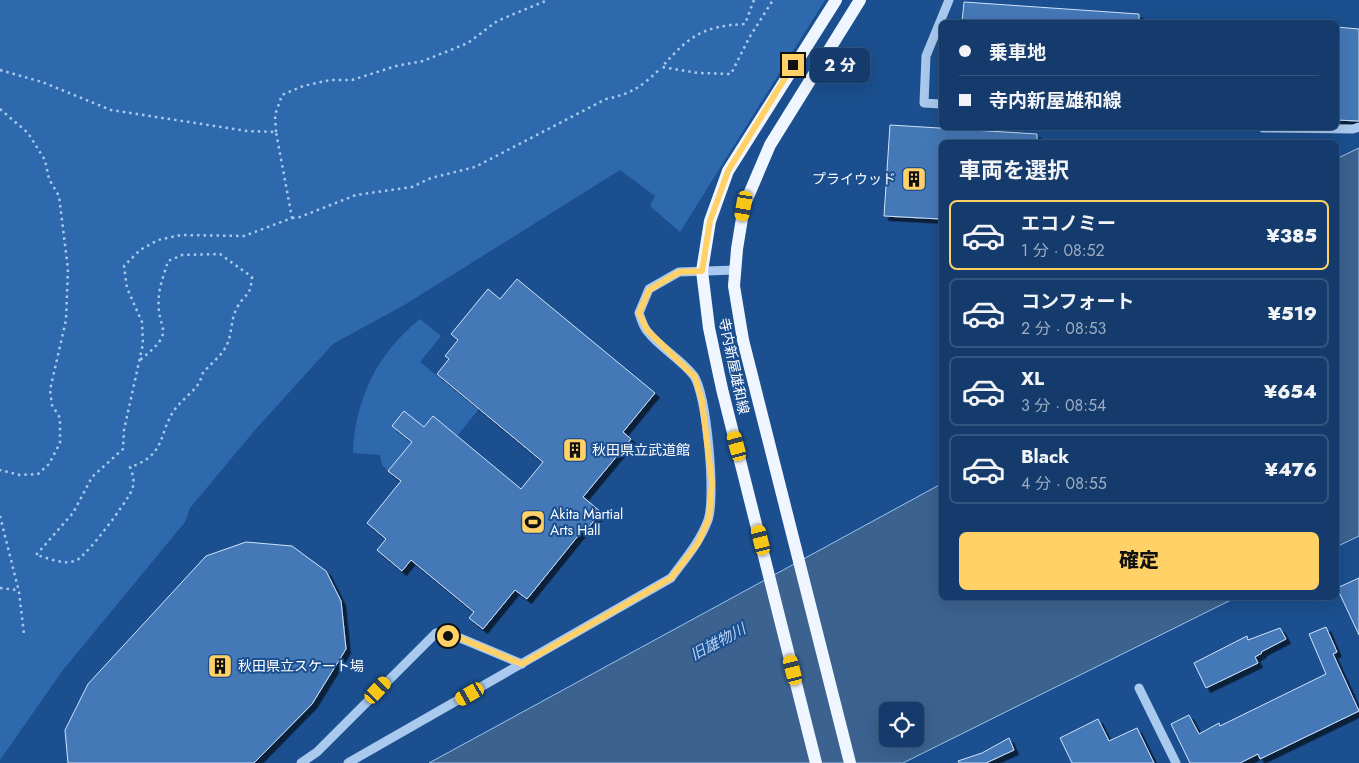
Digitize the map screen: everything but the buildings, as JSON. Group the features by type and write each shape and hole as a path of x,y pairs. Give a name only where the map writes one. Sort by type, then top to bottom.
{"main road":[{"name":"寺内新屋雄和線","path":"816,763 722,389 709,328 702,271 710,221 728,171 836,0"},
{"name":"寺内新屋雄和線","path":"850,763 743,340 734,286 744,206 770,145 860,0"}],"street":[{"path":"941,20 949,0"},
{"path":"939,24 926,56 924,103 939,104"},
{"path":"1339,129 1359,127"},
{"path":"348,763 671,578 698,543 709,518 712,483 702,401 695,377 647,330 639,313 649,290 679,272 735,270"},
{"path":"301,763 323,746 436,633 460,638 522,664"},
{"path":"1139,688 1176,763"}],"path":[{"path":"292,218 276,132 275,115 282,95 303,86 330,80 352,80 396,66 424,61 468,42 497,21 548,0"},
{"path":"754,0 746,24 724,25 684,41 662,67 698,73 731,74 749,38 772,0"},
{"path":"140,360 160,344 164,330 159,295 168,261 182,255 220,254 252,277 250,293 238,306 233,317 232,335 224,350 202,373 198,384 174,410 163,440 142,463 130,467 134,479 132,490 94,545 77,560 64,563 36,555 73,513 92,477 123,449 124,430 143,344 142,322 127,288 123,272 124,266 140,250 158,240 181,235 244,236 356,195 412,187 431,178 475,166 606,99 640,88 662,68"},
{"path":"0,70 42,82 111,110 247,131 276,132"},
{"path":"0,109 28,133 45,160 49,179 59,196 68,269 66,320 50,390 52,405 60,418 60,442 49,464 38,474 20,475 0,470"},
{"path":"0,516 18,590 24,634"},
{"path":"0,588 18,590"}],"shaded area":[{"path":"0,0 825,0 680,232 650,206 655,196 620,170 406,304 333,344 255,430 190,508 185,522 63,670 0,760"},
{"path":"420,319 441,336 420,362 479,409 457,436 433,416 388,471 382,465 380,455 353,453 358,414 364,395 381,362 405,332"}],"water":[{"path":"1359,148 1359,536 1339,546 1339,158"},
{"name":"旧雄物川","path":"939,485 939,600 1231,600 903,763 429,763"}],"place":[{"name":"プライウッド","path":"914,179"},
{"name":"秋田県立武道館","path":"575,450"},
{"name":"Akita Martial Arts Hall","path":"533,522"},
{"name":"秋田県立スケート場","path":"220,666"}],"route":[{"path":"448,636 460,638 522,664 671,578 698,543 709,518 712,483 702,401 695,377 647,330 639,313 649,290 679,272 702,271 710,221 728,171 793,65"}]}
